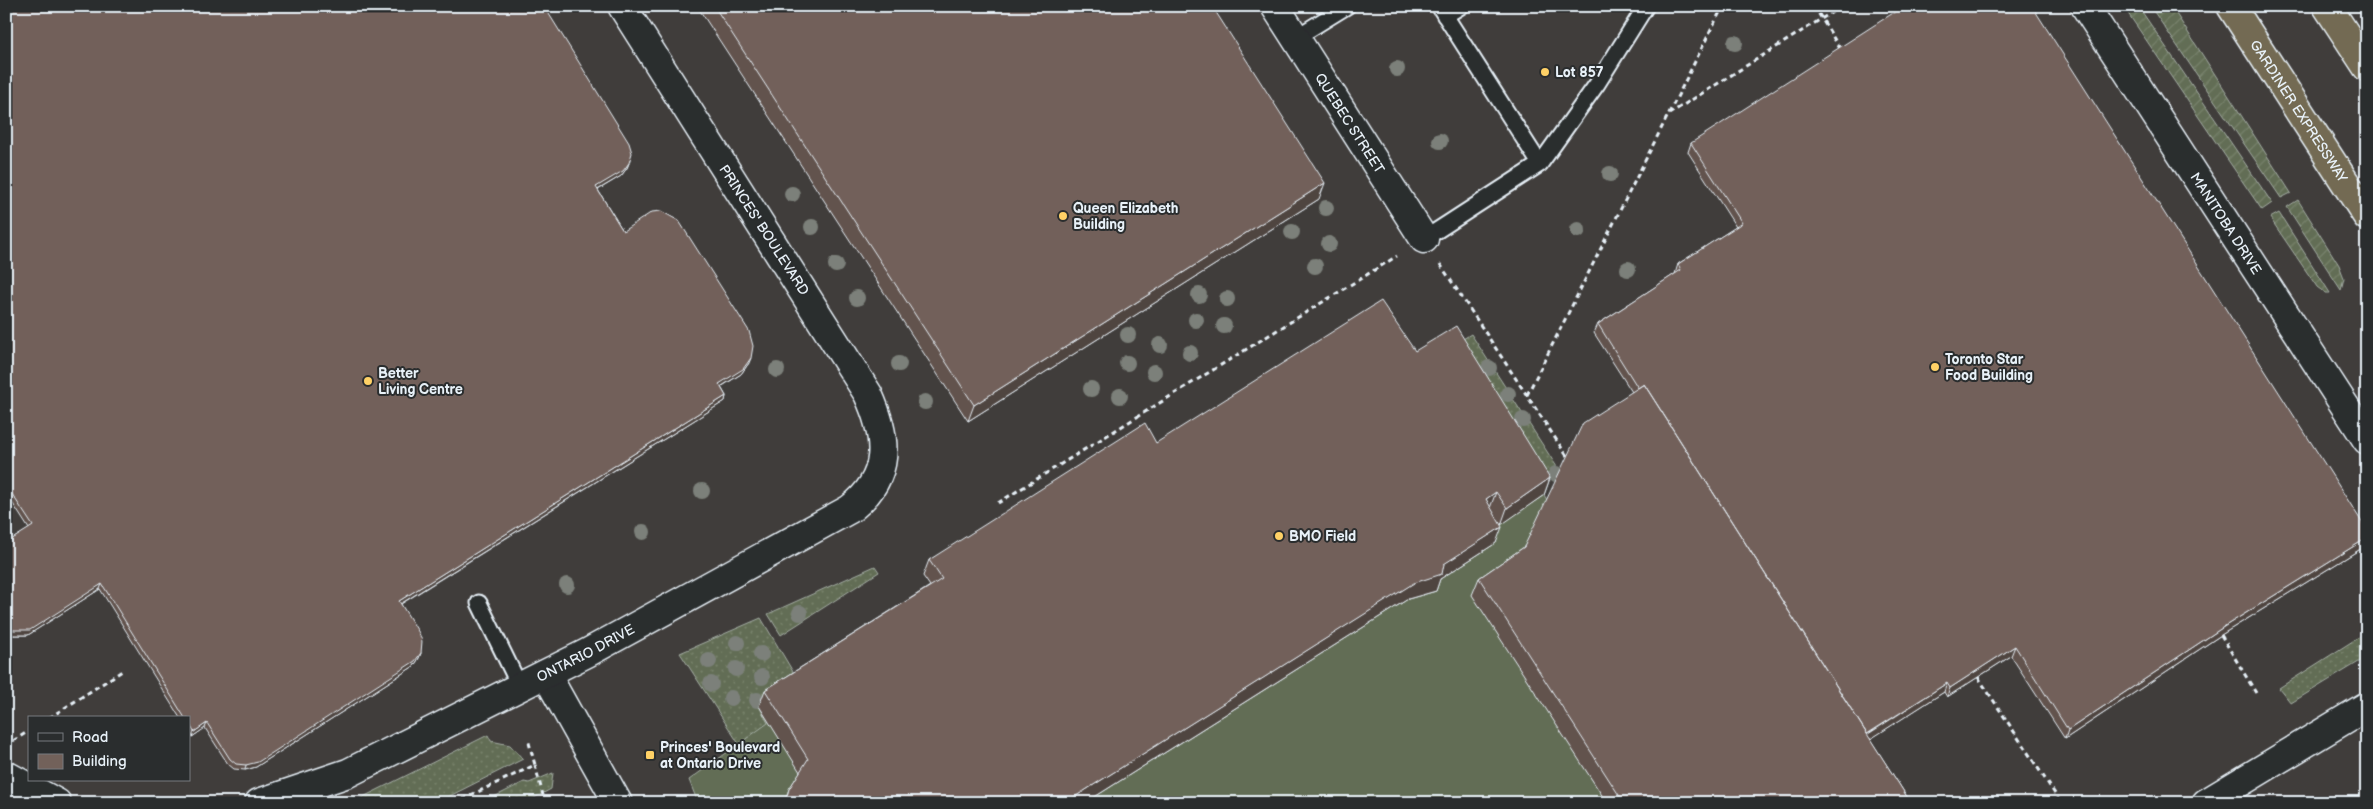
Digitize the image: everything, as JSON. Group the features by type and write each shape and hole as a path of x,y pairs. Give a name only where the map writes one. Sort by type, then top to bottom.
{"highway":[{"name":"GARDINER EXPRESSWAY","path":"2231,6 2367,216"},
{"path":"2327,6 2367,67"}],"street":[{"name":"PRINCES' BOULEVARD","path":"622,6 868,394 881,427 883,445 881,463"},
{"name":"QUEBEC STREET","path":"1275,6 1424,239"},
{"name":"MANITOBA DRIVE","path":"2085,6 2367,440"},
{"name":"ONTARIO DRIVE","path":"259,803 348,773 546,674 850,508 864,498 880,474 881,463"},
{"path":"546,674 618,803"},
{"path":"2206,803 2367,706"},
{"path":"6,775 57,803"}],"lane":[{"path":"1296,38 1347,6"},
{"path":"1461,6 1442,11 1540,164"},
{"path":"1424,239 1540,164 1597,84 1646,6"},
{"path":"479,603 520,687"}],"path":[{"path":"1527,395 1723,6"},
{"path":"1814,6 1843,53"},
{"path":"1668,115 1842,6"},
{"path":"998,503 1424,239 1570,462"},
{"path":"2222,635 2256,693"},
{"path":"52,716 122,671"},
{"path":"1978,677 2061,803"},
{"path":"13,741 28,732"},
{"path":"528,739 545,803"},
{"path":"454,803 535,765"}],"green space":[{"path":"2123,6 2138,6 2272,203 2262,210"},
{"path":"2150,6 2171,6 2291,193 2281,198"},
{"path":"2298,200 2339,265 2344,278 2341,290 2287,207"},
{"path":"2279,213 2330,293 2325,293 2317,287 2270,218"},
{"path":"1471,334 1557,467 1541,477 1455,344"},
{"name":"BMO Field","path":"1150,460 1544,495 1741,803 698,803 689,780 768,723 759,706"},
{"path":"875,566 879,572 781,635 768,614"},
{"path":"761,618 808,697 739,744 680,653"},
{"path":"2367,632 2367,657 2291,703 2279,688"},
{"path":"488,735 491,741 510,745 523,759 436,803 351,803"},
{"path":"553,773 551,789 525,803 482,803 524,782 529,783"}],"building":[{"name":"Better Living Centre","path":"6,6 544,6 629,143 632,153 629,163 623,171 596,187 623,231 652,212 661,211 679,221 749,331 753,346 751,358 743,369 719,384 726,396 399,601 422,641 421,653 415,661 258,762 246,765 236,764 230,759 207,723 194,732 190,725 190,716 184,716 102,584 30,630 11,630 6,627 6,543 33,526 6,485"},
{"name":"Queen Elizabeth Building","path":"714,6 1212,6 1325,183 974,405"},
{"name":"Toronto Star Food Building","path":"1904,6 2032,6 2367,530 2367,538 2225,626 2068,730 2015,646 1950,688 1947,683 1867,734 1644,384 1638,388 1598,324 1681,270 1678,264 1742,223 1691,143"},
{"name":"BMO Field","path":"1381,301 1415,351 1456,326 1550,478 1507,508 1496,492 1486,499 1502,527 1444,564 1442,574 1414,583 1065,803 785,803 789,789 808,759 765,690 942,579 929,560 1145,423 1156,443"},
{"path":"1644,384 1911,803 1624,803 1479,578 1524,547 1583,423"}],"place":[{"name":"Lot 857","path":"1545,72"},
{"name":"Queen Elizabeth Building","path":"1063,216"},
{"name":"Toronto Star Food Building","path":"1935,367"},
{"name":"Better Living Centre","path":"368,381"},
{"name":"BMO Field","path":"1279,536"},
{"name":"Princes' Boulevard at Ontario Drive","path":"650,755"}]}
